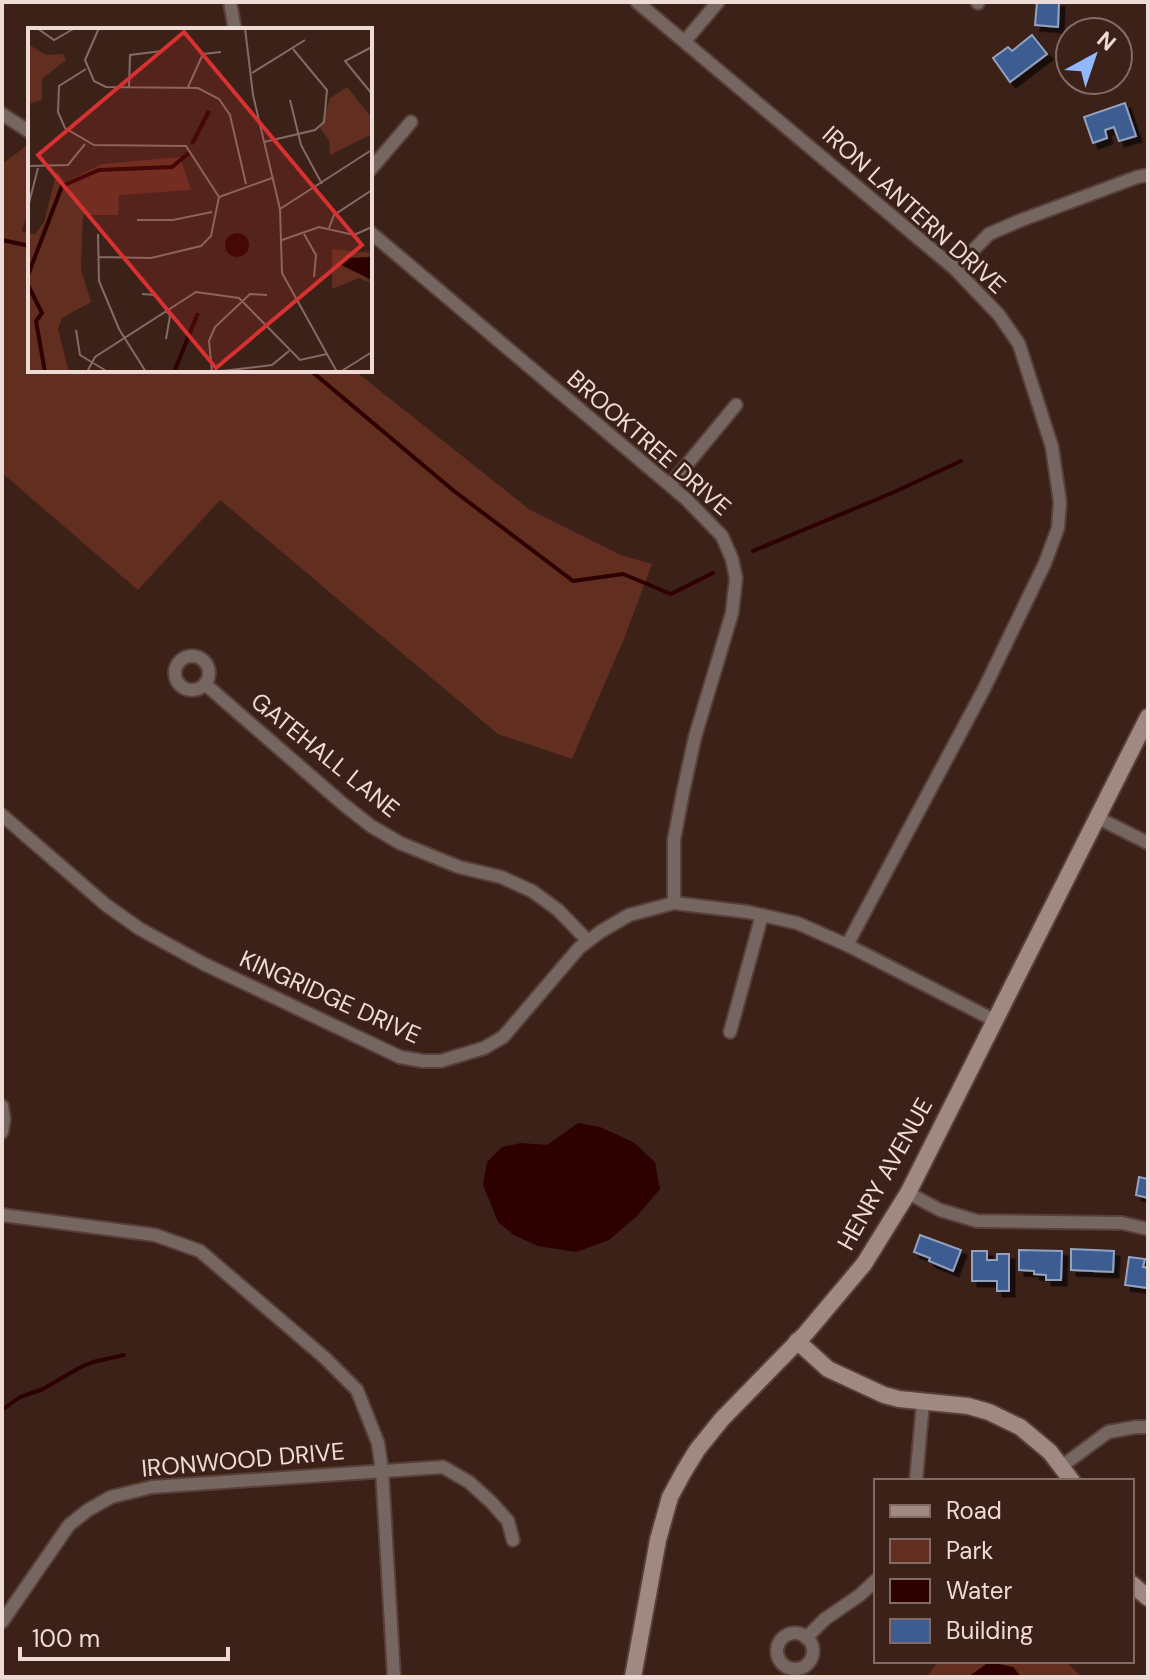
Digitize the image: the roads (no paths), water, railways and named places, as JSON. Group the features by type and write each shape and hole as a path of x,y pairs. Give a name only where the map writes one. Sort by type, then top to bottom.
{"street":[{"path":"230,2 235,28"},
{"name":"IRON LANTERN DRIVE","path":"637,2 955,269 999,315 1019,344 1052,447 1060,502 1058,528 1045,563 984,689 847,945"},
{"path":"685,41 718,2"},
{"path":"2,114 28,131"},
{"path":"372,168 411,122"},
{"path":"955,269 989,234 1148,175"},
{"name":"BROOKTREE DRIVE","path":"372,234 670,485 722,536 736,578 732,613 695,737 676,828 674,903"},
{"path":"670,485 736,405"},
{"name":"GATEHALL LANE","path":"205,684 371,826 400,843 459,867 501,877 532,891 558,910 588,941"},
{"name":"HENRY AVENUE","path":"633,1677 658,1540 670,1497 697,1450 722,1419 797,1341 864,1264 908,1193 1148,717"},
{"name":"KINGRIDGE DRIVE","path":"2,815 106,905 140,929 204,964 400,1057 441,1061 484,1048 503,1037 588,941 629,915 674,903 797,923 994,1020"},
{"path":"1096,817 1148,843"},
{"path":"730,1032 762,915"},
{"path":"2,1106 2,1132"},
{"path":"908,1193 940,1210 977,1221 1122,1223 1148,1229"},
{"path":"2,1215 155,1235 200,1251 325,1358 357,1390 378,1443 382,1470 394,1677"},
{"path":"797,1341 828,1369 884,1395 968,1406 1020,1427 1050,1452 1071,1479"},
{"path":"916,1479 923,1402"},
{"path":"1062,1466 1108,1432 1148,1427"},
{"name":"IRONWOOD DRIVE","path":"2,1622 69,1525 111,1497 152,1487 443,1467 469,1482 491,1502 508,1521 513,1540"},
{"path":"806,1638 825,1619 874,1582"}],"water":[{"path":"578,1123 600,1127 633,1142 655,1162 660,1189 636,1217 609,1240 576,1252 538,1246 514,1235 498,1222 483,1185 487,1162 502,1147 521,1143 547,1145"},
{"path":"988,1663 994,1663 1013,1667 1021,1677 971,1677"}],"waterway":[{"path":"2,240 28,246"},
{"path":"312,372 454,491 573,581 623,574 671,594 713,573"},
{"path":"753,551 961,461"},
{"path":"2,1410 20,1397 43,1389 79,1368 124,1355"}]}
